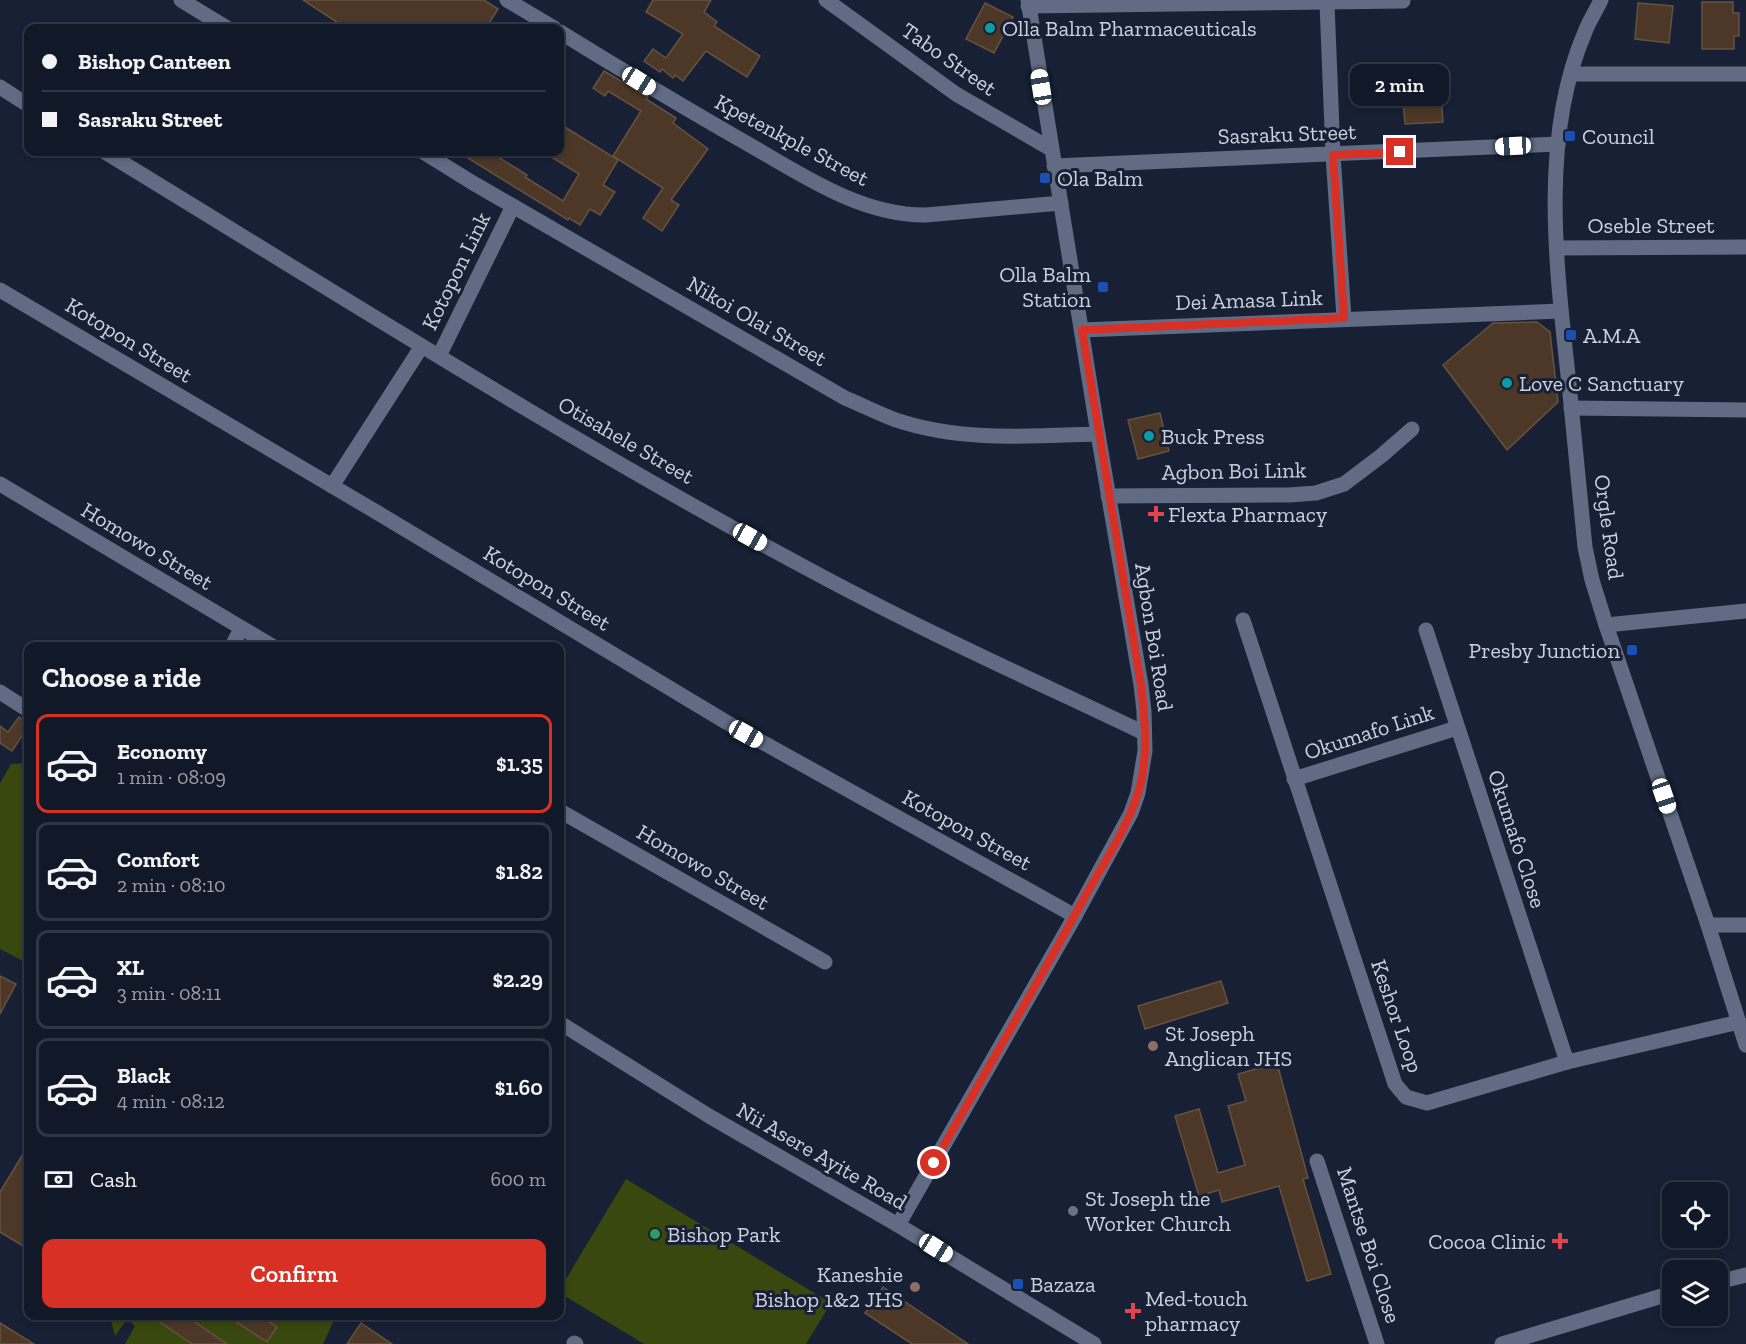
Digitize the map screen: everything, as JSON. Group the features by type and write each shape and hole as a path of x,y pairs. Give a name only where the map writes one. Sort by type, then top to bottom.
{"street":[{"path":"181,0 220,24"},
{"path":"507,0 547,24"},
{"name":"Tabo Street","path":"826,0 956,94 1051,149"},
{"name":"Orgle Road","path":"1601,0 1584,33 1571,74 1558,144 1557,248 1561,310 1585,547 1592,580 1606,625 1708,925 1746,1045"},
{"path":"1028,3 1403,1"},
{"path":"1327,2 1333,155 1344,318"},
{"name":"Agbon Boi Road","path":"898,1225 1075,916 1135,803 1143,771 1144,733 1141,685 1028,3"},
{"name":"Kpetenkple Street","path":"564,35 659,94 817,183 880,210 905,215 926,215 1061,203"},
{"path":"1571,74 1746,74"},
{"path":"0,87 24,102"},
{"name":"Sasraku Street","path":"1055,171 1558,144"},
{"name":"Otisahele Street","path":"112,156 595,450 870,602 1144,733"},
{"name":"Nikoi Olai Street","path":"430,156 845,398 896,420 958,433 995,436 1098,434"},
{"name":"Kotopon Link","path":"439,356 513,206"},
{"name":"Oseble Street","path":"1557,248 1746,247"},
{"name":"Kotopon Street","path":"0,290 726,722 1075,916"},
{"name":"Dei Amasa Link","path":"1082,330 1561,310"},
{"name":"Kotopon Link","path":"332,486 422,346"},
{"path":"1571,408 1746,410"},
{"name":"Agbon Boi Link","path":"1108,496 1316,493 1344,484 1412,429"},
{"name":"Homowo Street","path":"0,484 265,642"},
{"path":"1606,625 1746,611"},
{"name":"Keshor Loop","path":"1243,620 1395,1084 1406,1097 1427,1103 1567,1062 1738,1022"},
{"path":"234,642 241,629"},
{"name":"Okumafo Close","path":"1426,630 1567,1062"},
{"path":"0,693 24,708"},
{"name":"Okumafo Link","path":"1294,779 1457,728"},
{"name":"Homowo Street","path":"564,813 825,962"},
{"path":"1708,925 1746,925"},
{"name":"Nii Asere Ayite Road","path":"564,1025 709,1116 898,1225 1094,1344"},
{"name":"Mantse Boi Close","path":"1317,1161 1377,1344"},
{"path":"1728,1280 1746,1275"},
{"path":"1502,1344 1662,1296"}],"green space":[{"path":"24,763 23,961 0,949 0,783 11,764"},
{"name":"Bishop Park","path":"626,1179 831,1303 806,1344 644,1344 564,1295 564,1282"},
{"path":"111,1320 126,1320 115,1336"},
{"path":"128,1320 334,1320 323,1344 125,1344 135,1326"}],"building":[{"path":"303,0 484,0 498,9 489,24 340,24"},
{"path":"653,0 711,0 704,12 717,22 714,26 760,56 747,77 706,51 683,81 675,75 673,78 662,69 660,72 644,61 653,49 666,58 683,34 646,12"},
{"path":"1702,2 1733,2 1733,13 1739,13 1739,36 1734,36 1734,49 1702,49"},
{"name":"Olla Balm Pharmaceuticals","path":"985,3 1013,17 994,53 966,39"},
{"path":"1638,3 1673,6 1669,43 1635,39"},
{"path":"604,71 648,97 646,99 676,118 673,123 708,149 671,200 679,205 662,231 643,218 663,188 613,156 641,111 608,91 605,96 593,88"},
{"path":"1401,79 1440,79 1443,122 1405,124"},
{"path":"564,126 618,160 603,185 615,192 600,215 590,209 580,225 569,218 568,220 464,156 496,156 563,201 579,174 553,158 564,156"},
{"name":"Love C Sanctuary","path":"1537,322 1550,332 1558,402 1507,450 1443,365 1493,323"},
{"name":"Buck Press","path":"1160,413 1169,451 1138,459 1128,420"},
{"path":"19,717 24,720 24,733 12,751 0,743 0,726 8,732"},
{"path":"0,976 16,984 0,1014"},
{"path":"1221,981 1228,1003 1145,1029 1138,1006"},
{"path":"1277,1063 1308,1178 1303,1179 1331,1274 1307,1281 1279,1186 1222,1202 1219,1190 1199,1196 1175,1116 1199,1109 1218,1173 1245,1165 1228,1106 1246,1101 1238,1074"},
{"path":"24,1153 24,1247 0,1232 0,1192"},
{"path":"883,1287 968,1344 912,1344 865,1313"},
{"path":"157,1320 192,1320 227,1344 192,1344"},
{"path":"233,1320 266,1320 277,1327 267,1342"},
{"path":"0,1323 34,1344 0,1344"},
{"path":"361,1323 392,1344 347,1344"}],"place":[{"name":"Olla Balm Pharmaceuticals","path":"990,28"},
{"name":"Council","path":"1570,136"},
{"name":"Ola Balm","path":"1045,178"},
{"name":"Olla Balm Station","path":"1103,287"},
{"name":"A.M.A","path":"1571,335"},
{"name":"Love C Sanctuary","path":"1507,383"},
{"name":"Buck Press","path":"1149,436"},
{"name":"Flexta Pharmacy","path":"1156,514"},
{"name":"Presby Junction","path":"1632,650"},
{"name":"St Joseph Anglican JHS","path":"1153,1046"},
{"name":"St Joseph the Worker Church","path":"1073,1211"},
{"name":"Bishop Park","path":"655,1234"},
{"name":"Cocoa Clinic","path":"1560,1241"},
{"name":"Bazaza","path":"1018,1284"},
{"name":"Kaneshie Bishop 1&2 JHS","path":"915,1287"},
{"name":"Med-touch pharmacy","path":"1133,1311"}],"route":[{"path":"934,1163 1131,813 1143,771 1145,752 1141,685 1082,330 1344,318 1333,155 1400,152"}]}
